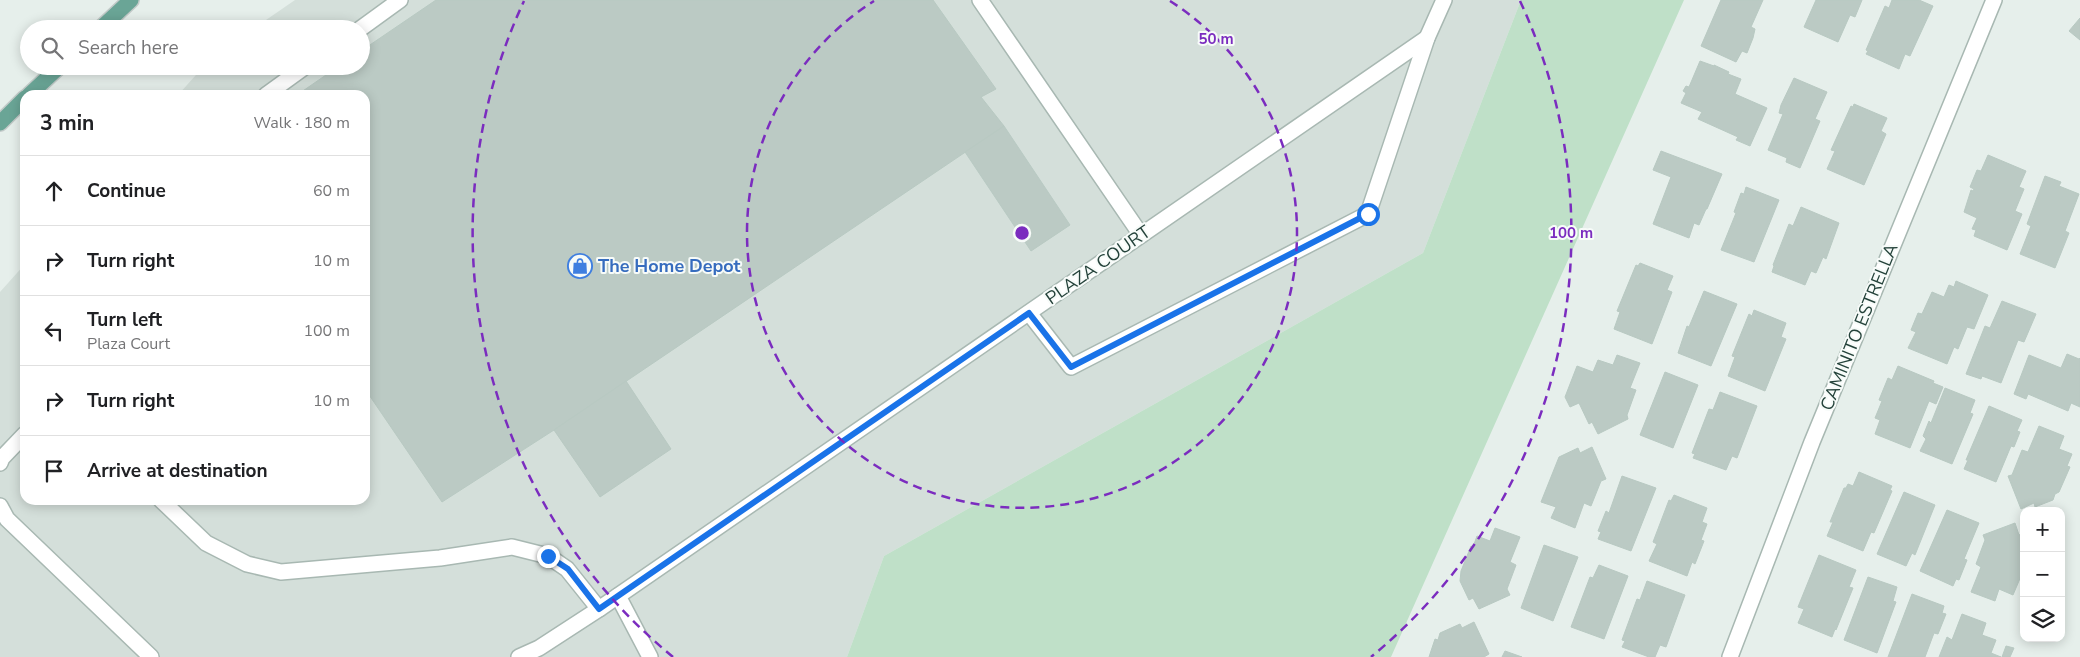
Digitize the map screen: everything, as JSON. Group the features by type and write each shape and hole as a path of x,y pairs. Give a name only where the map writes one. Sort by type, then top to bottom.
{"main road":[{"path":"110,20 131,0"},
{"path":"34,90 50,75"},
{"path":"0,123 20,103"}],"street":[{"path":"370,22 400,0"},
{"path":"980,0 1141,235"},
{"path":"1029,313 1071,367 1368,214 1427,38 1444,0"},
{"name":"CAMINITO ESTRELLA","path":"1730,657 1816,433 1994,0"},
{"name":"PLAZA COURT","path":"519,657 539,648 599,609 1427,38"},
{"path":"273,90 294,75"},
{"path":"0,463 2,458 20,439"},
{"path":"166,505 206,543 247,564 281,572 440,558 512,547 548,556 568,569 599,609"},
{"path":"0,506 7,519 151,657"},
{"path":"618,596 650,657"}],"shaded area":[{"path":"295,0 1521,0 1423,253 884,556 847,657 0,657 0,292 20,270 20,505 370,505 370,90 182,90 196,75 370,75 370,20 266,20"}],"green space":[{"path":"1521,0 1684,0 1391,657 847,657 884,556 1423,253"}],"building":[{"name":"The Home Depot","path":"436,0 933,0 996,89 981,97 1004,126 554,430 442,502 370,396 370,90 304,90 326,75 370,75 370,45"},
{"path":"1721,0 1763,0 1751,27 1755,29 1747,53 1742,51 1736,62 1701,46"},
{"path":"1816,0 1862,0 1855,17 1850,15 1838,42 1804,27"},
{"path":"1892,0 1919,0 1933,6 1910,56 1905,54 1899,69 1866,54 1885,6 1889,8"},
{"path":"2080,18 2080,40 2069,31"},
{"path":"1700,61 1714,65 1729,72 1728,74 1741,79 1735,94 1767,108 1750,146 1736,140 1738,137 1698,119 1702,112 1681,103 1686,93 1683,91 1686,86 1689,87"},
{"path":"1794,78 1827,92 1815,119 1820,121 1800,168 1786,162 1787,158 1768,150 1783,114 1779,113 1781,105"},
{"path":"1854,104 1887,118 1881,131 1886,134 1864,185 1827,169 1835,151 1831,150 1851,106 1853,107"},
{"path":"1004,126 1070,225 1031,251 965,152"},
{"path":"1661,151 1722,174 1699,225 1694,223 1689,238 1653,224 1671,177 1653,170"},
{"path":"1988,155 2026,171 2019,187 2024,189 2015,211 2022,214 2007,250 1974,236 1976,230 1972,229 1977,218 1964,212 1971,190 1973,191 1974,189 1970,187 1977,170 1981,171"},
{"path":"2045,176 2061,182 2059,186 2079,194 2065,231 2069,233 2055,268 2020,254 2031,226 2027,224"},
{"path":"1746,187 1779,200 1754,262 1721,250 1736,213 1734,212 1741,193 1744,194"},
{"path":"1801,207 1839,223 1826,259 1823,257 1816,273 1811,271 1805,285 1772,272 1789,224 1793,226"},
{"path":"1640,263 1673,276 1667,290 1672,292 1652,344 1614,329 1620,312 1617,311 1636,265 1638,266"},
{"path":"1956,281 1988,295 1974,329 1967,327 1958,349 1954,347 1947,364 1908,348 1916,332 1911,330 1918,313 1922,314 1932,292 1944,297 1949,285 1954,287"},
{"path":"1704,291 1737,304 1711,366 1678,353 1687,326 1689,327"},
{"path":"2002,301 2036,314 2024,342 2018,340 2001,383 1982,376 1981,379 1966,374 1985,326 1990,328"},
{"path":"1754,310 1786,323 1781,337 1786,339 1765,391 1728,376 1735,357 1732,356 1749,314 1752,316"},
{"path":"2067,354 2080,358 2080,407 2071,403 2068,411 2028,394 2026,399 2014,394 2029,355 2061,368"},
{"path":"1617,355 1640,363 1630,388 1636,390 1627,415 1628,419 1598,434 1592,422 1589,424 1579,403 1570,407 1565,397 1577,366 1593,372 1598,360 1613,365"},
{"path":"1898,366 1934,381 1933,383 1943,387 1936,404 1929,401 1910,448 1875,434 1880,420 1875,418 1882,401 1879,400 1888,378 1892,380"},
{"path":"1665,372 1698,385 1673,448 1640,435"},
{"path":"626,381 671,449 600,497 554,430"},
{"path":"1945,388 1975,400 1970,413 1973,414 1952,464 1920,451 1926,439 1923,436 1929,421 1931,423"},
{"path":"1720,392 1757,406 1737,458 1732,456 1726,470 1693,458 1695,454 1692,453 1709,409 1713,410"},
{"path":"1989,406 2022,420 2017,431 2020,432 2014,447 2011,446 1996,482 1964,469"},
{"path":"2039,426 2064,436 2059,449 2072,454 2067,466 2070,467 2059,492 2055,494 2053,500 2035,507 2034,503 2020,507 2008,476 2012,475 2022,450 2028,452"},
{"path":"1592,447 1606,479 1601,481 1591,506 1584,503 1575,528 1551,518 1556,507 1541,502 1559,457 1578,448 1580,453"},
{"path":"1859,472 1892,486 1890,490 1892,491 1874,533 1871,532 1863,551 1827,536 1833,522 1830,522 1844,488 1848,484 1853,486"},
{"path":"1622,476 1656,488 1631,551 1598,539 1601,532 1598,531 1606,511 1609,513"},
{"path":"1904,492 1935,505 1915,555 1912,553 1906,566 1877,554"},
{"path":"1674,495 1707,508 1702,522 1707,524 1701,540 1704,541 1695,564 1692,562 1687,576 1649,561 1657,544 1653,542 1669,500 1671,501"},
{"path":"1947,510 1979,523 1964,559 1967,560 1959,580 1956,579 1953,586 1920,571"},
{"path":"2015,523 2020,535 2020,578 2013,595 1999,589 1995,601 1971,592 1981,567 1976,564 1985,540 1983,535"},
{"path":"1495,528 1520,537 1510,562 1516,565 1507,589 1510,595 1479,609 1473,598 1469,600 1460,581 1461,571 1477,536 1490,541"},
{"path":"1544,545 1578,557 1553,621 1521,608"},
{"path":"1819,555 1856,570 1849,587 1853,588 1832,637 1798,623 1804,609 1798,607"},
{"path":"1599,565 1628,576 1604,639 1571,627 1590,577 1593,578"},
{"path":"1868,577 1897,587 1893,601 1896,602 1877,653 1844,640"},
{"path":"1647,581 1685,595 1666,647 1660,645 1655,657 1649,657 1622,647 1625,641 1622,640 1637,599 1640,600"},
{"path":"1912,594 1944,606 1942,613 1946,614 1938,634 1934,633 1925,657 1888,657"},
{"path":"1962,614 1986,623 1982,635 1996,640 1991,653 2001,657 1939,657 1947,637 1952,640"},
{"path":"1474,622 1489,654 1484,657 1429,657 1435,639 1438,640 1440,633 1460,624 1462,628"},
{"path":"2006,646 2014,648 2010,657 2002,657"},
{"path":"1505,651 1522,657 1502,657"}],"place":[{"name":"The Home Depot","path":"580,266"}],"route":[{"path":"548,556 568,569 599,609 1029,313 1071,367 1368,214"}]}
